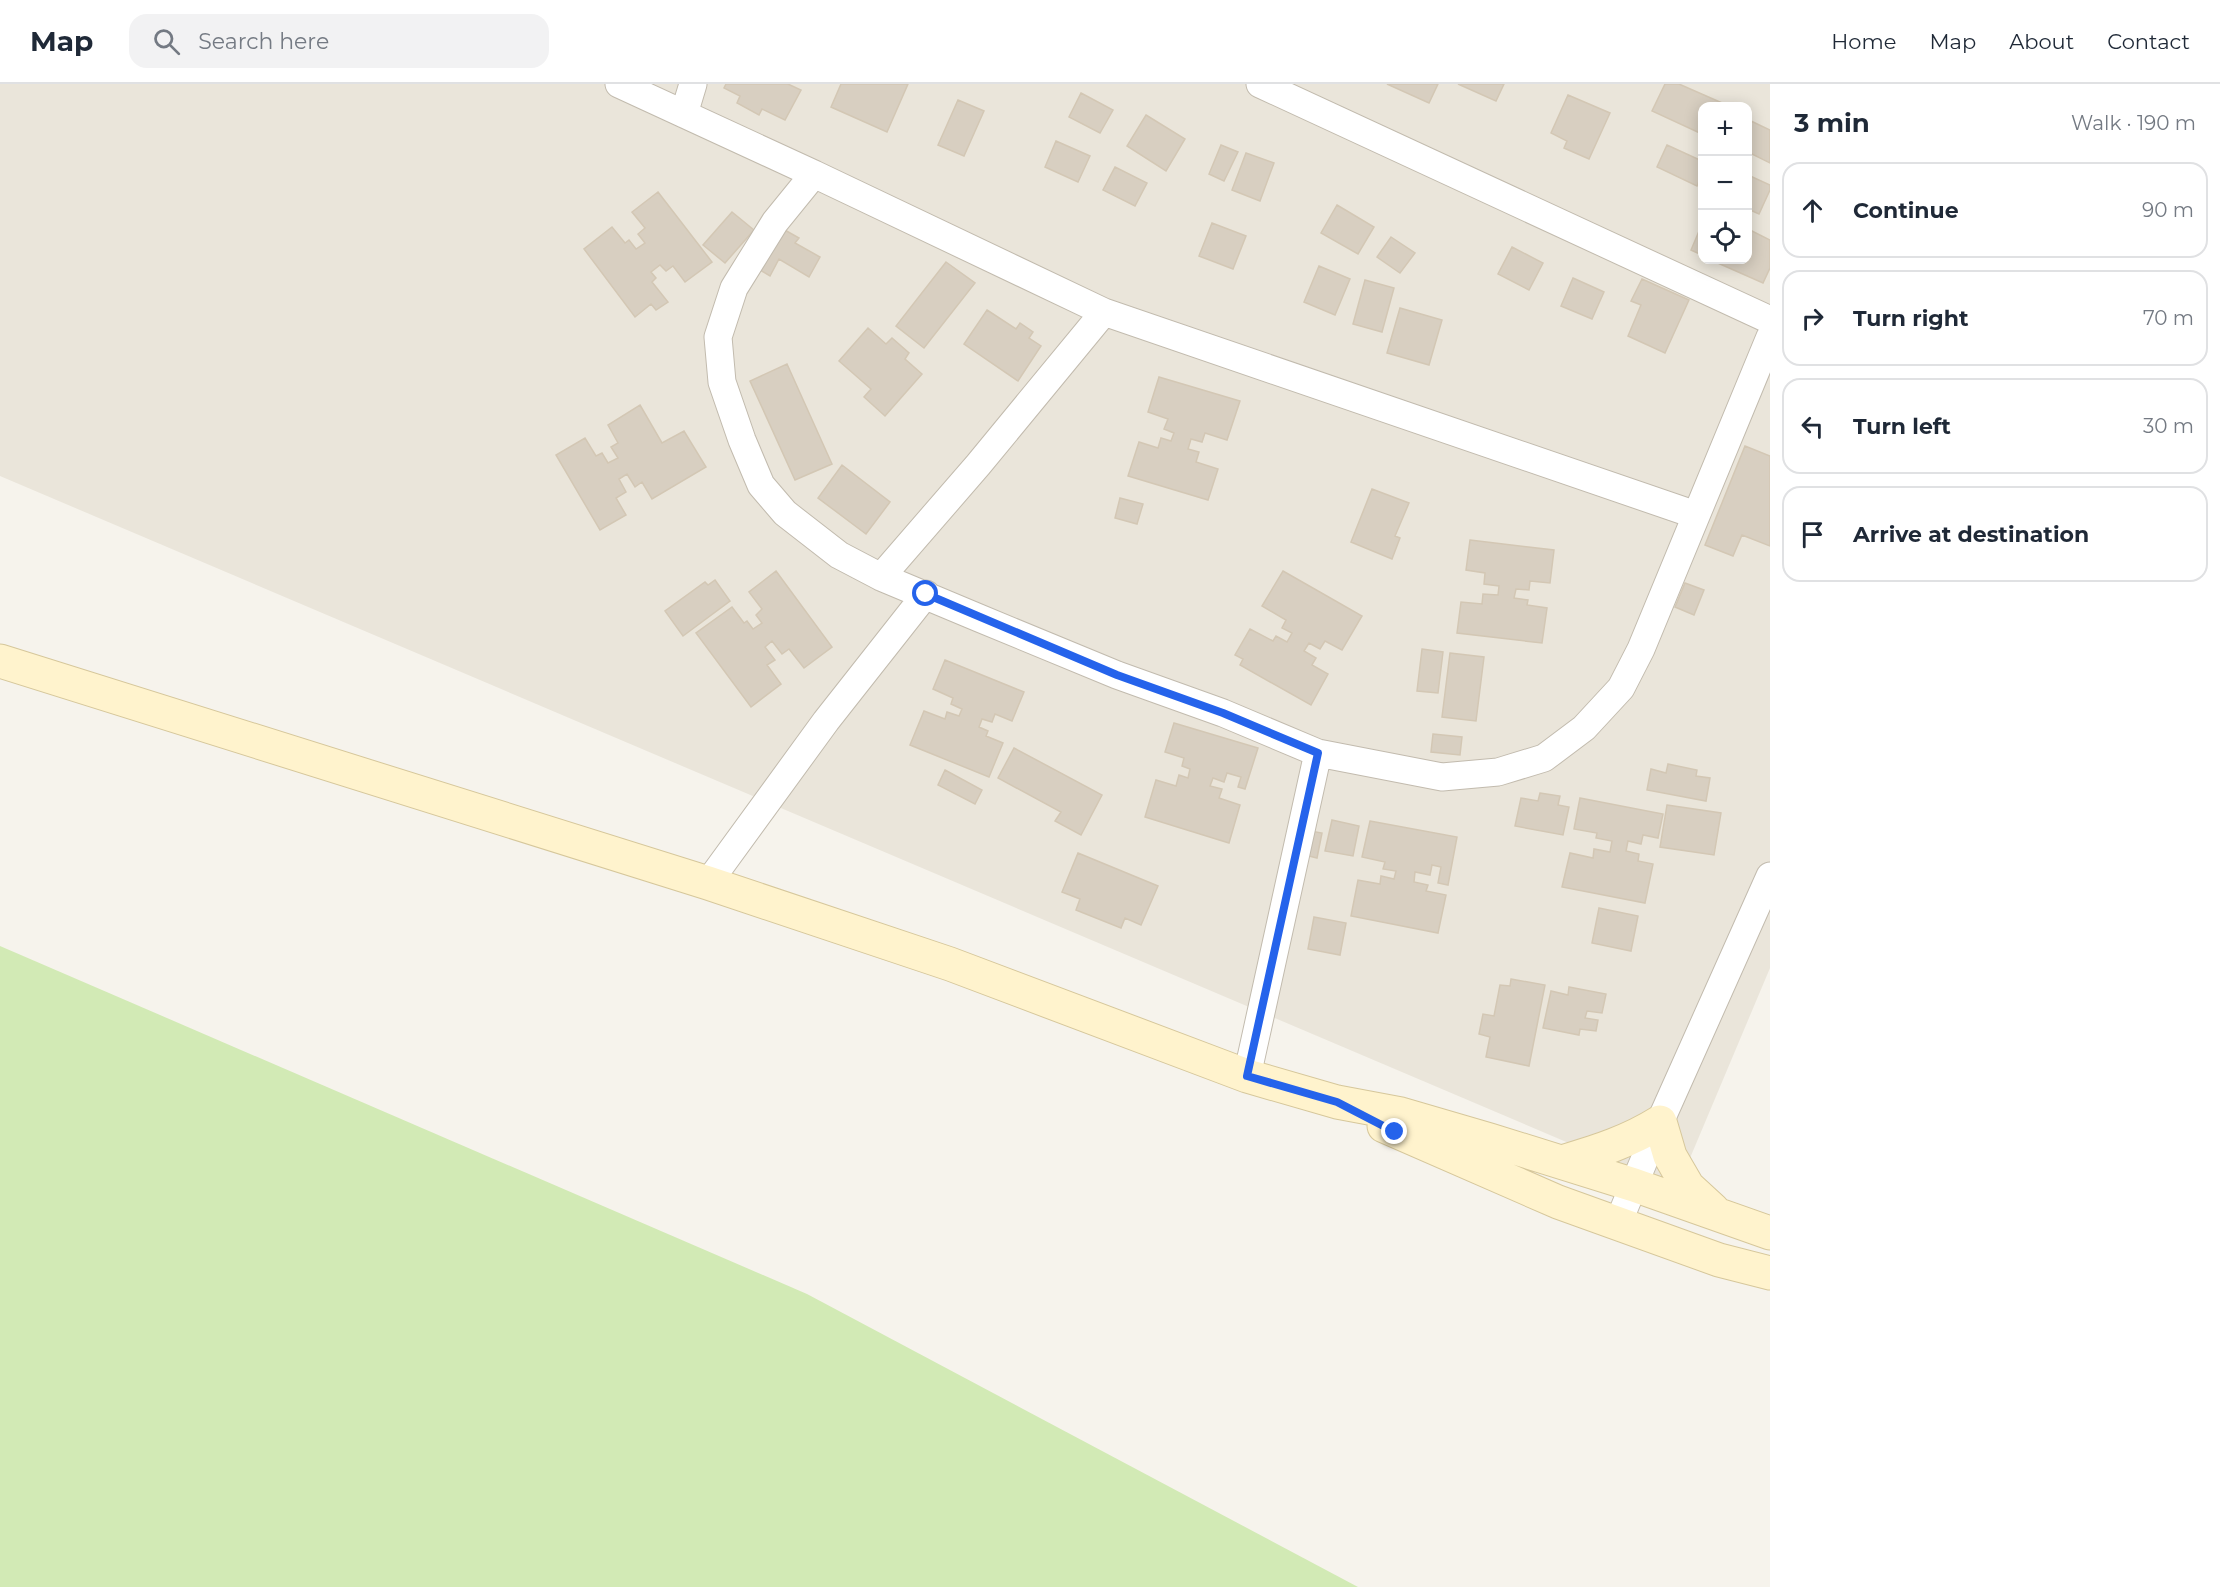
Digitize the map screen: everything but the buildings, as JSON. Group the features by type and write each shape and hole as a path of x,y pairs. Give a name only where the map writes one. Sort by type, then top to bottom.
{"street":[{"path":"619,84 1104,312 1696,514"},
{"path":"684,114 693,84"},
{"path":"1260,84 1770,320"},
{"path":"814,174 776,222 734,288 718,337 722,382 742,440 761,485 785,513 839,555 881,577 1117,675 1223,713 1318,753 1442,777 1498,772 1544,758 1584,729 1621,688 1641,649 1770,337"},
{"path":"881,577 978,465 1104,312"},
{"path":"708,883 826,722 926,594"},
{"path":"0,661 708,883 950,964 1247,1076 1337,1102 1401,1114 1562,1162 1770,1233"},
{"path":"1247,1076 1318,753"},
{"path":"1618,1223 1660,1122 1770,876"},
{"path":"1337,1102 1395,1132 1558,1202 1719,1260 1770,1273"},
{"path":"1562,1162 1635,1137 1660,1122"},
{"path":"1660,1122 1670,1156 1688,1187 1716,1214"}],"shaded area":[{"path":"0,84 1770,84 1770,968 1677,1189 0,476"}],"green space":[{"path":"0,946 807,1294 1358,1587 0,1587"}],"route":[{"path":"926,594 1117,675 1223,713 1318,753 1247,1076 1337,1102 1395,1132"}]}
